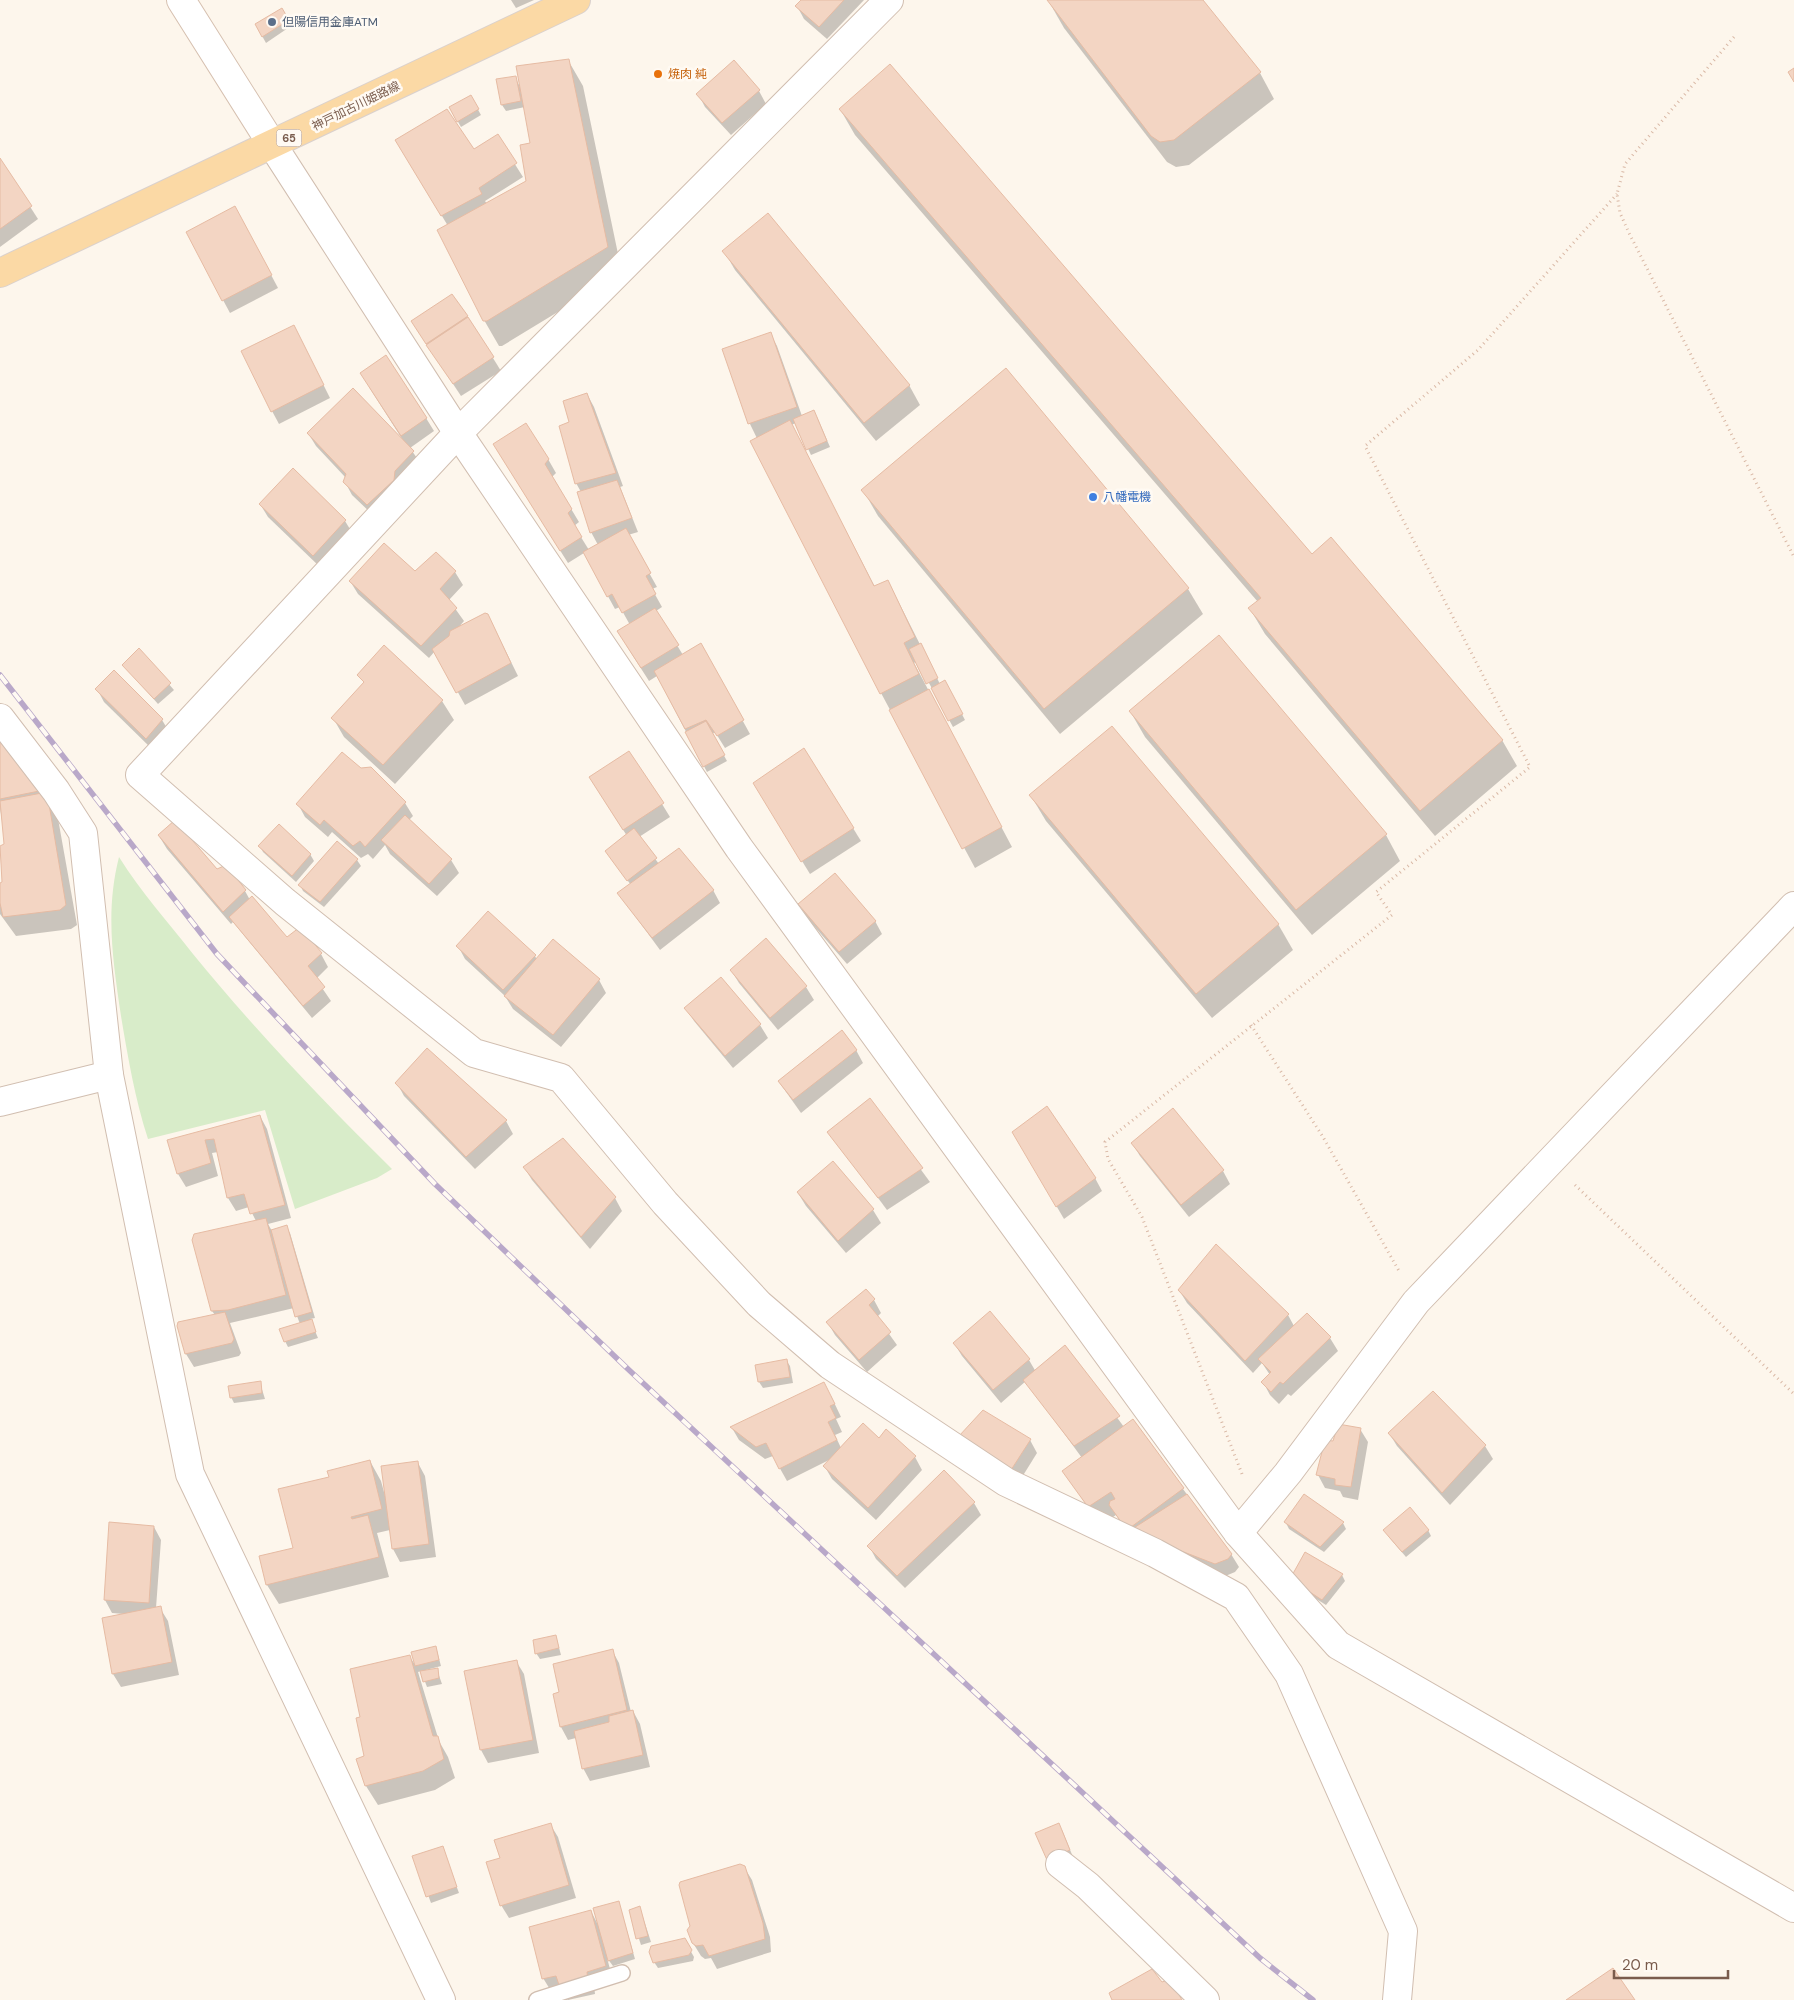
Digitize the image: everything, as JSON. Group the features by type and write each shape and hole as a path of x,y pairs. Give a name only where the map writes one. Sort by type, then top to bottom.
{"main road":[{"name":"神戸加古川姫路線","path":"0,273 273,146 576,0"}],"street":[{"path":"181,0 458,433 739,848 1238,1533 1338,1645 1794,1908"},
{"path":"888,0 458,433 140,775 285,902 474,1053 560,1078 665,1203 753,1297 830,1365 1006,1482 1154,1553 1236,1597 1289,1674 1403,1931 1397,2000"},
{"path":"0,718 56,790 83,833 109,1075 190,1474 441,2000"},
{"path":"1238,1533 1257,1512 1416,1302 1794,906"},
{"path":"0,1102 109,1075"},
{"path":"1236,1597 1270,1570"},
{"path":"1060,1864 1088,1886 1205,2000"}],"lane":[{"path":"537,2000 622,1973"}],"path":[{"path":"1734,36 1625,164 1617,194 1620,213 1629,233 1794,557"},
{"path":"1257,1512 1142,1217 1108,1159 1106,1142 1112,1135 1392,915 1376,892 1530,767 1365,446 1478,350 1617,194"},
{"path":"1251,1025 1323,1137 1416,1302"},
{"path":"1549,1161 1794,1394"}],"green space":[{"path":"119,857 155,907 240,1010 315,1091 392,1169 377,1178 295,1209 265,1110 148,1139 129,1063 115,976 111,917 112,897"}],"building":[{"path":"801,0 844,0 819,27 795,6"},
{"path":"1047,0 1203,0 1261,72 1174,140 1160,142 1151,136"},
{"name":"但陽信用金庫ATM","path":"282,8 289,20 262,37 255,24"},
{"path":"569,59 608,247 487,321 483,321 437,230 526,181 520,145 530,143 516,66"},
{"path":"734,60 760,90 722,123 696,94"},
{"path":"890,64 1312,554 1331,537 1503,740 1420,811 1248,608 1261,598 839,109"},
{"path":"1794,68 1794,82 1788,72"},
{"path":"516,76 521,101 501,105 496,79"},
{"path":"471,95 479,109 457,122 449,107"},
{"path":"447,109 474,149 498,134 517,163 479,188 482,194 441,216 395,140"},
{"path":"0,158 32,206 0,229"},
{"path":"235,206 272,275 222,301 186,232"},
{"path":"768,213 910,385 864,423 722,251"},
{"path":"452,294 468,316 426,344 411,321"},
{"path":"468,317 494,357 453,384 426,345"},
{"path":"294,325 324,385 271,412 241,351"},
{"path":"771,332 797,407 748,424 722,349"},
{"path":"386,355 427,418 401,436 360,373"},
{"path":"1006,368 1189,588 1044,709 861,490"},
{"path":"353,388 414,451 395,471 394,480 367,505 343,482 346,474 307,433"},
{"path":"587,393 616,473 575,484 559,426 569,422 563,401"},
{"path":"814,410 827,441 806,450 793,419"},
{"path":"790,420 874,586 888,580 915,637 904,643 919,674 880,694 750,441"},
{"path":"526,423 549,459 545,464 572,509 568,513 582,537 560,551 493,444"},
{"path":"293,468 346,520 313,556 259,504"},
{"path":"617,480 632,518 590,533 577,492"},
{"path":"626,528 651,573 646,576 656,594 622,613 612,594 607,597 583,552"},
{"path":"384,543 415,571 436,552 456,571 440,589 457,608 421,646 349,581"},
{"path":"655,608 679,645 641,668 617,631"},
{"path":"485,613 488,614 511,663 456,693 432,649 449,636 450,631"},
{"path":"1219,635 1387,834 1296,910 1129,711"},
{"path":"701,643 744,720 717,736 706,720 685,729 654,671"},
{"path":"921,643 938,678 926,684 909,649"},
{"path":"384,645 443,700 383,765 331,718 364,682 357,675"},
{"path":"139,648 171,683 154,699 122,665"},
{"path":"114,670 163,719 146,739 95,689"},
{"path":"945,680 963,714 948,721 931,688"},
{"path":"929,689 1002,827 962,849 889,710"},
{"path":"706,721 725,755 703,767 685,732"},
{"path":"1112,726 1279,924 1196,994 1029,795"},
{"path":"0,733 44,790 0,799"},
{"path":"804,748 854,828 801,862 753,783"},
{"path":"629,751 664,803 623,830 589,777"},
{"path":"342,752 361,768 371,767 406,802 365,847 360,841 353,846 324,820 320,825 296,804"},
{"path":"47,792 66,905 60,910 3,917 0,903 0,883 2,882 0,846 4,844 0,801"},
{"path":"405,815 452,859 429,884 381,840"},
{"path":"175,820 217,869 226,865 246,890 223,912 158,835"},
{"path":"279,824 311,854 292,876 258,846"},
{"path":"634,828 657,858 627,881 605,851"},
{"path":"337,841 358,859 320,902 298,885"},
{"path":"679,848 714,890 652,938 617,893"},
{"path":"835,873 876,921 839,952 798,904"},
{"path":"252,896 287,937 300,927 322,953 308,966 325,987 303,1006 229,917"},
{"path":"488,911 536,955 503,990 456,946"},
{"path":"766,938 807,986 770,1018 730,970"},
{"path":"553,939 600,979 553,1035 504,996"},
{"path":"721,977 761,1024 725,1056 684,1008"},
{"path":"842,1030 857,1050 793,1100 778,1081"},
{"path":"427,1048 507,1120 466,1157 395,1083"},
{"path":"870,1098 923,1168 878,1198 827,1132"},
{"path":"1047,1106 1096,1178 1056,1207 1012,1132"},
{"path":"1173,1108 1224,1170 1181,1205 1131,1143"},
{"path":"260,1115 285,1205 250,1214 244,1194 227,1198 214,1139 205,1140 211,1163 177,1174 167,1140"},
{"path":"563,1138 616,1197 581,1237 523,1167"},
{"path":"833,1161 874,1209 838,1241 797,1192"},
{"path":"266,1218 286,1295 228,1310 211,1311 192,1240 194,1234"},
{"path":"287,1225 312,1312 295,1317 271,1230"},
{"path":"1216,1244 1289,1314 1245,1361 1178,1290"},
{"path":"866,1289 875,1299 869,1305 891,1332 859,1360 826,1322"},
{"path":"990,1311 1030,1359 993,1390 953,1343"},
{"path":"225,1312 234,1339 232,1343 185,1354 177,1326 178,1322"},
{"path":"1307,1313 1331,1337 1283,1384 1280,1382 1271,1392 1261,1382 1271,1372 1258,1359"},
{"path":"312,1319 316,1332 284,1342 279,1329"},
{"path":"1065,1345 1120,1416 1074,1446 1023,1380"},
{"path":"787,1359 790,1377 758,1382 755,1365"},
{"path":"261,1381 262,1393 230,1398 228,1386"},
{"path":"824,1382 835,1404 830,1406 836,1418 828,1422 837,1440 779,1469 766,1443 756,1447 730,1427"},
{"path":"1433,1391 1486,1445 1442,1493 1388,1433"},
{"path":"983,1410 1031,1439 1011,1470 959,1436"},
{"path":"1133,1419 1184,1488 1127,1530 1109,1505 1110,1501 1115,1499 1111,1492 1088,1507 1062,1471"},
{"path":"863,1423 879,1438 886,1429 916,1456 868,1508 823,1466"},
{"path":"1338,1424 1361,1428 1351,1487 1335,1485 1335,1479 1316,1475 1325,1440 1333,1441"},
{"path":"370,1460 382,1509 351,1517 352,1519 368,1515 379,1557 266,1585 259,1556 293,1548 278,1489 329,1477 327,1471"},
{"path":"418,1461 429,1544 392,1549 381,1466"},
{"path":"944,1470 975,1502 897,1576 867,1546"},
{"path":"1187,1494 1232,1554 1228,1559 1215,1564 1129,1531"},
{"path":"1304,1494 1344,1522 1320,1547 1284,1522"},
{"path":"1410,1507 1429,1530 1402,1552 1383,1530"},
{"path":"109,1522 154,1526 149,1603 104,1600"},
{"path":"1305,1552 1343,1574 1322,1600 1290,1579"},
{"path":"161,1606 172,1662 112,1674 102,1618"},
{"path":"556,1635 559,1648 535,1654 533,1640"},
{"path":"436,1646 439,1660 415,1666 411,1652"},
{"path":"613,1649 627,1710 560,1727 553,1694 559,1692 553,1664"},
{"path":"410,1655 433,1736 438,1736 444,1759 423,1771 365,1786 356,1759 364,1756 356,1718 360,1717 350,1669"},
{"path":"517,1660 533,1740 480,1750 464,1671"},
{"path":"438,1668 439,1678 423,1682 420,1671"},
{"path":"633,1710 643,1755 582,1769 574,1731 609,1722 609,1716"},
{"path":"551,1823 569,1885 500,1906 486,1862 500,1858 494,1840"},
{"path":"1059,1823 1070,1850 1047,1860 1035,1833"},
{"path":"443,1846 457,1887 426,1897 412,1856"},
{"path":"740,1864 745,1866 763,1923 765,1939 709,1956 703,1945 696,1946 692,1943 687,1930 690,1926 679,1885 680,1882"},
{"path":"619,1901 633,1953 608,1961 593,1908"},
{"path":"640,1906 648,1936 636,1939 629,1910"},
{"path":"591,1910 606,1966 587,1972 588,1981 560,1988 556,1976 542,1979 529,1927"},
{"path":"685,1938 692,1950 689,1955 653,1963 649,1952 651,1946"},
{"path":"1613,1968 1635,2000 1566,2000"},
{"path":"1152,1969 1162,1982 1170,1979 1182,2000 1112,2000 1109,1993"}],"railway":[{"path":"0,675 217,954 435,1184 629,1370 1260,1958 1313,2000"}],"place":[{"name":"但陽信用金庫ATM","path":"272,22"},
{"name":"焼肉 純","path":"658,74"},
{"name":"八幡電機","path":"1093,497"}]}
